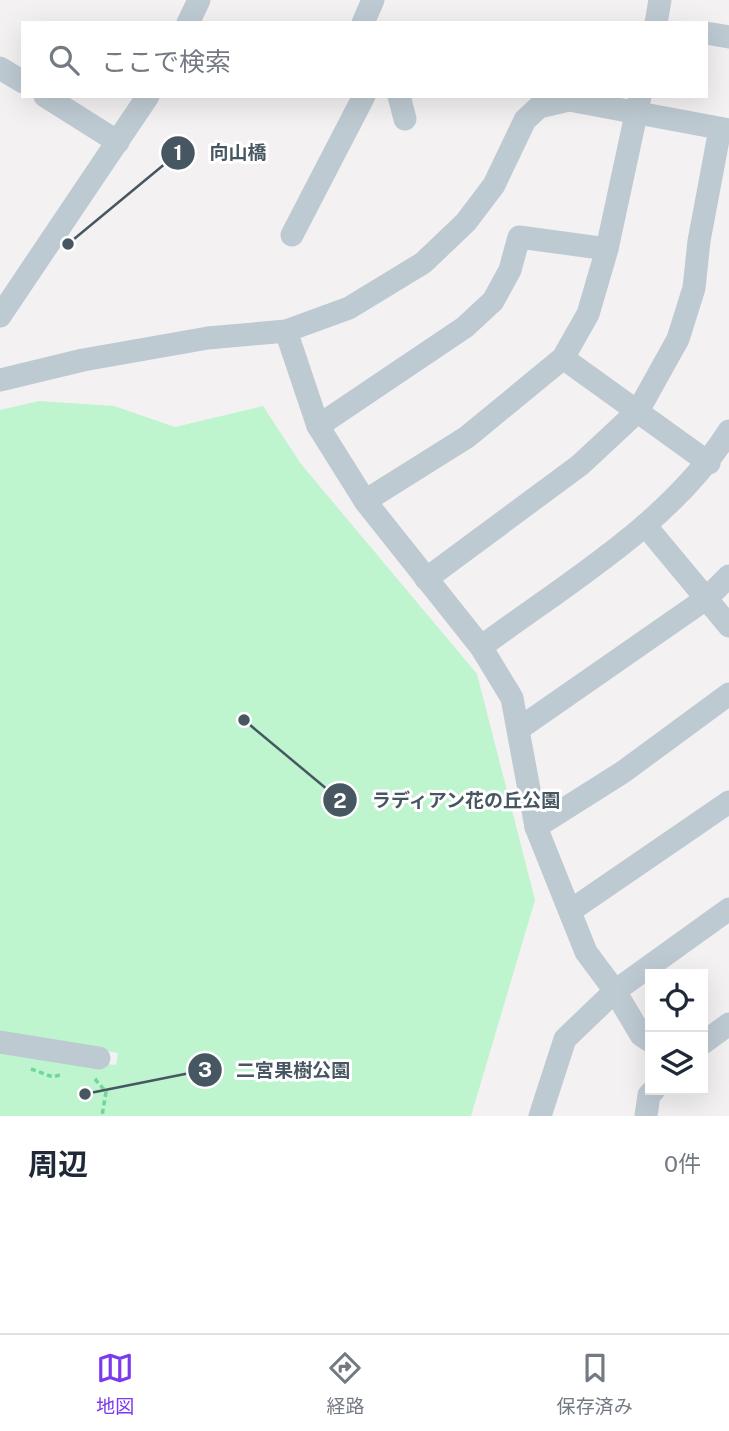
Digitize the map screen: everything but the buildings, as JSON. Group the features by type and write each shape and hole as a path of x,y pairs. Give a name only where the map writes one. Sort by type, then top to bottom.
{"street":[{"path":"189,21 199,0"},
{"path":"364,21 373,0"},
{"path":"656,21 660,0"},
{"path":"708,33 729,37"},
{"path":"49,98 118,142"},
{"path":"0,316 147,98"},
{"path":"292,235 363,98"},
{"path":"400,98 405,119"},
{"path":"0,380 83,360 208,338 286,331 349,308 423,263 466,222 494,185 524,120 539,107 569,100 638,105 725,130 699,241 694,288 678,339 638,411 580,465 426,579"},
{"path":"365,501 467,438 563,358 588,314 607,249 638,105"},
{"path":"318,426 465,327 493,301 510,270 519,237 607,249"},
{"path":"286,331 318,426 365,501 481,647 512,698 520,728 536,827 586,953 645,1038"},
{"path":"563,358 709,463"},
{"path":"481,647 645,525 709,463 729,431"},
{"path":"645,525 729,626"},
{"path":"520,728 707,598 729,576"},
{"path":"536,827 624,772 729,694"},
{"path":"570,911 729,802"},
{"path":"540,1116 565,1039 615,991 729,909"},
{"path":"708,1039 729,1024"},
{"path":"0,1042 95,1065"},
{"path":"646,1116 649,1095"}],"path":[{"path":"21,1063 38,1073 53,1077 64,1073"},
{"path":"95,1065 106,1092 102,1116"}],"green space":[{"path":"39,401 114,406 175,427 263,406 301,464 477,674 535,900 471,1116 0,1116 0,1051 116,1065 118,1053 0,1034 0,410"}],"place":[{"name":"向山橋","path":"68,244"},
{"name":"ラディアン花の丘公園","path":"244,720"},
{"name":"二宮果樹公園","path":"85,1094"}]}
